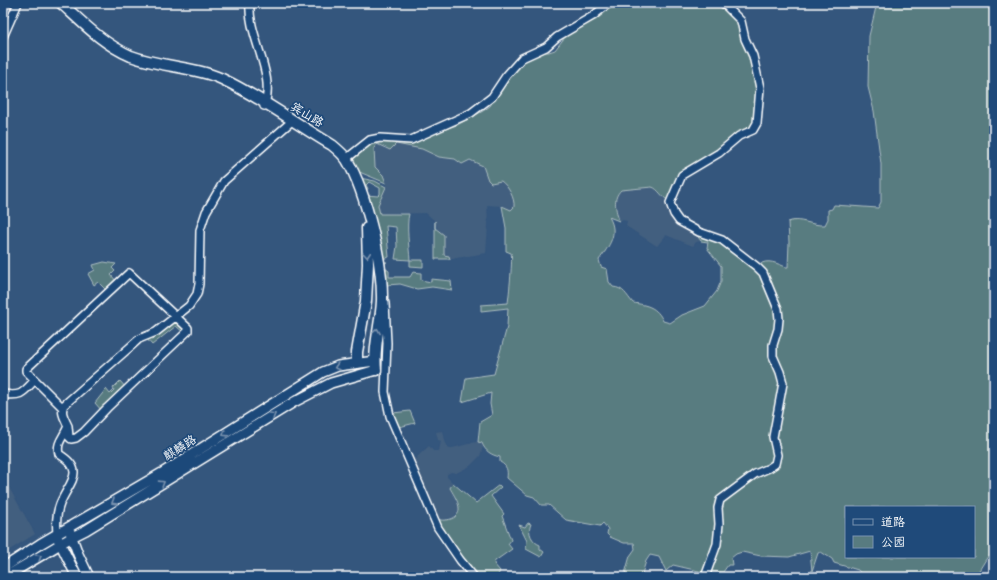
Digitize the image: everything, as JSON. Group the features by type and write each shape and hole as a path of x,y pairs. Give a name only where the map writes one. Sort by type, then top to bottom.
{"main road":[{"name":"宾山路","path":"57,3 88,32 115,52 139,61 206,76 236,90 264,106"},
{"name":"宾山路","path":"61,3 94,34 117,49 139,58 214,76 238,87 264,106 329,147 340,156 352,176 366,220 368,264 364,314 357,352 357,362"},
{"name":"宾山路","path":"290,123 332,145 346,159 358,184 375,242 382,293 376,365"},
{"name":"麒麟路","path":"5,577 60,544 70,533 323,372 338,366 357,362 376,365"},
{"name":"麒麟路","path":"3,568 57,534 86,530 294,402 331,383 376,365"},
{"path":"70,533 89,577"},
{"path":"57,534 60,544 77,577"}],"street":[{"path":"3,37 18,3"},
{"path":"250,3 250,15 267,82 267,99 264,106"},
{"path":"346,159 370,140 380,138 411,140 470,113 492,97 506,76 522,58 546,47 557,37 593,16 609,3"},
{"path":"706,577 717,544 719,524 718,508 720,500 755,474 775,464 777,455 773,437 774,428 778,417 783,383 773,356 773,345 778,329 778,309 763,273 722,240 699,232 679,221 670,204 682,175 719,153 736,138 753,130 757,123 760,88 753,56 745,39 740,21 723,3"},
{"path":"63,408 78,392 129,348 176,318 189,306 197,294 200,276 200,225 222,185 290,123"},
{"path":"129,273 176,318 188,329 185,337 107,408 84,432 76,438 71,439 69,437 68,426 64,417 63,408 26,371 27,368 129,273"},
{"path":"382,293 385,301 387,320 385,392 390,416 438,528 460,560 474,577"},
{"path":"3,296 3,302"},
{"path":"3,394 18,395 23,393 35,380"},
{"path":"57,534 57,513 74,475 72,462 59,454 58,448 59,442 68,426"}],"shaded area":[{"path":"377,144 382,145 385,149 393,147 396,144 402,145 422,149 438,157 476,162 483,166 488,180 491,182 501,181 506,184 515,202 514,207 511,210 502,206 487,205 488,224 486,253 450,259 448,256 443,256 444,250 435,221 426,213 379,214 378,205 386,187 386,180 375,168 374,148"},
{"path":"652,187 656,189 663,198 668,200 670,211 696,232 701,241 696,242 693,246 666,235 657,246 626,226 627,221 619,221 615,201 621,190"},
{"path":"443,431 446,445 449,449 480,441 483,447 480,456 470,466 456,473 451,472 447,474 447,477 453,483 450,488 460,508 454,517 443,520 438,519 413,458 418,459 417,457 429,446 433,451 439,451 441,441 438,440 436,432"},
{"path":"3,477 35,534 3,554"}],"green space":[{"path":"612,3 721,3 738,20 758,78 754,125 692,167 668,200 652,187 621,190 618,193 616,197 616,208 619,221 609,217 613,229 612,240 599,260 601,267 607,269 609,282 613,287 622,290 633,303 647,306 655,310 661,316 663,321 670,323 682,315 705,306 717,291 721,281 721,266 707,248 708,242 701,241 696,234 720,241 761,273 778,319 772,344 781,383 774,463 719,499 717,532 703,572 673,565 666,571 659,557 650,555 646,561 641,577 624,577 630,556 635,549 634,543 624,543 610,537 607,534 608,529 603,523 600,526 566,520 549,505 541,505 534,497 527,495 507,478 506,468 500,462 500,457 489,452 482,443 478,442 480,422 492,415 490,404 491,393 462,402 466,378 494,374 507,327 508,308 481,311 481,305 508,303 511,277 511,253 506,251 506,228 502,206 511,210 514,207 514,204 512,196 506,186 501,181 491,183 488,180 483,166 470,160 462,164 455,159 439,157 422,149 396,144 390,150 377,144 374,148 375,167 383,175 386,183 357,171 351,161 374,141 400,142 457,125 483,111 490,106 504,82 524,59 540,52 555,50 565,37"},
{"path":"877,3 994,3 994,560 988,556 975,577 864,577 858,570 834,563 832,559 821,552 818,553 812,571 810,551 789,557 761,556 742,552 731,558 732,565 728,565 723,572 709,571 721,501 776,464 775,437 784,383 775,356 780,319 759,265 769,262 788,267 788,222 797,220 825,225 828,219 828,210 832,209 834,205 878,208 881,202 881,164 874,111 868,87 869,36"},
{"path":"360,178 375,181 386,187 378,205 380,214 409,214 408,230 410,260 395,259 397,246 396,227 386,226 389,257 382,259 366,195 378,196 380,194 380,188 369,182 366,185 368,189 364,191"},
{"path":"435,228 444,235 444,255 449,256 450,259 435,259"},
{"path":"410,260 423,260 423,267 410,266"},
{"path":"104,262 116,264 112,268 115,271 111,275 117,282 107,291 98,282 94,285 88,274 95,270 93,265"},
{"path":"387,262 385,263 385,268 389,271 389,277 410,277 413,272 421,273 421,280 431,282 431,279 451,281 452,290 432,287 417,289 400,284 387,285 382,264"},
{"path":"176,321 187,330 185,334 176,326 152,345 146,338"},
{"path":"120,381 126,388 102,411 95,403 106,389 110,394 114,390 113,388"},
{"path":"410,411 415,423 399,427 393,413"},
{"path":"453,483 476,503 499,485 501,487 491,496 504,514 502,516 511,540 508,544 512,549 495,561 494,564 500,571 497,577 480,577 475,573 443,530 438,519 451,519 458,513 459,509 457,500 450,488"},
{"path":"528,523 531,524 531,536 537,544 540,545 540,549 544,552 541,557 526,549 527,541 519,525 525,527"}]}
